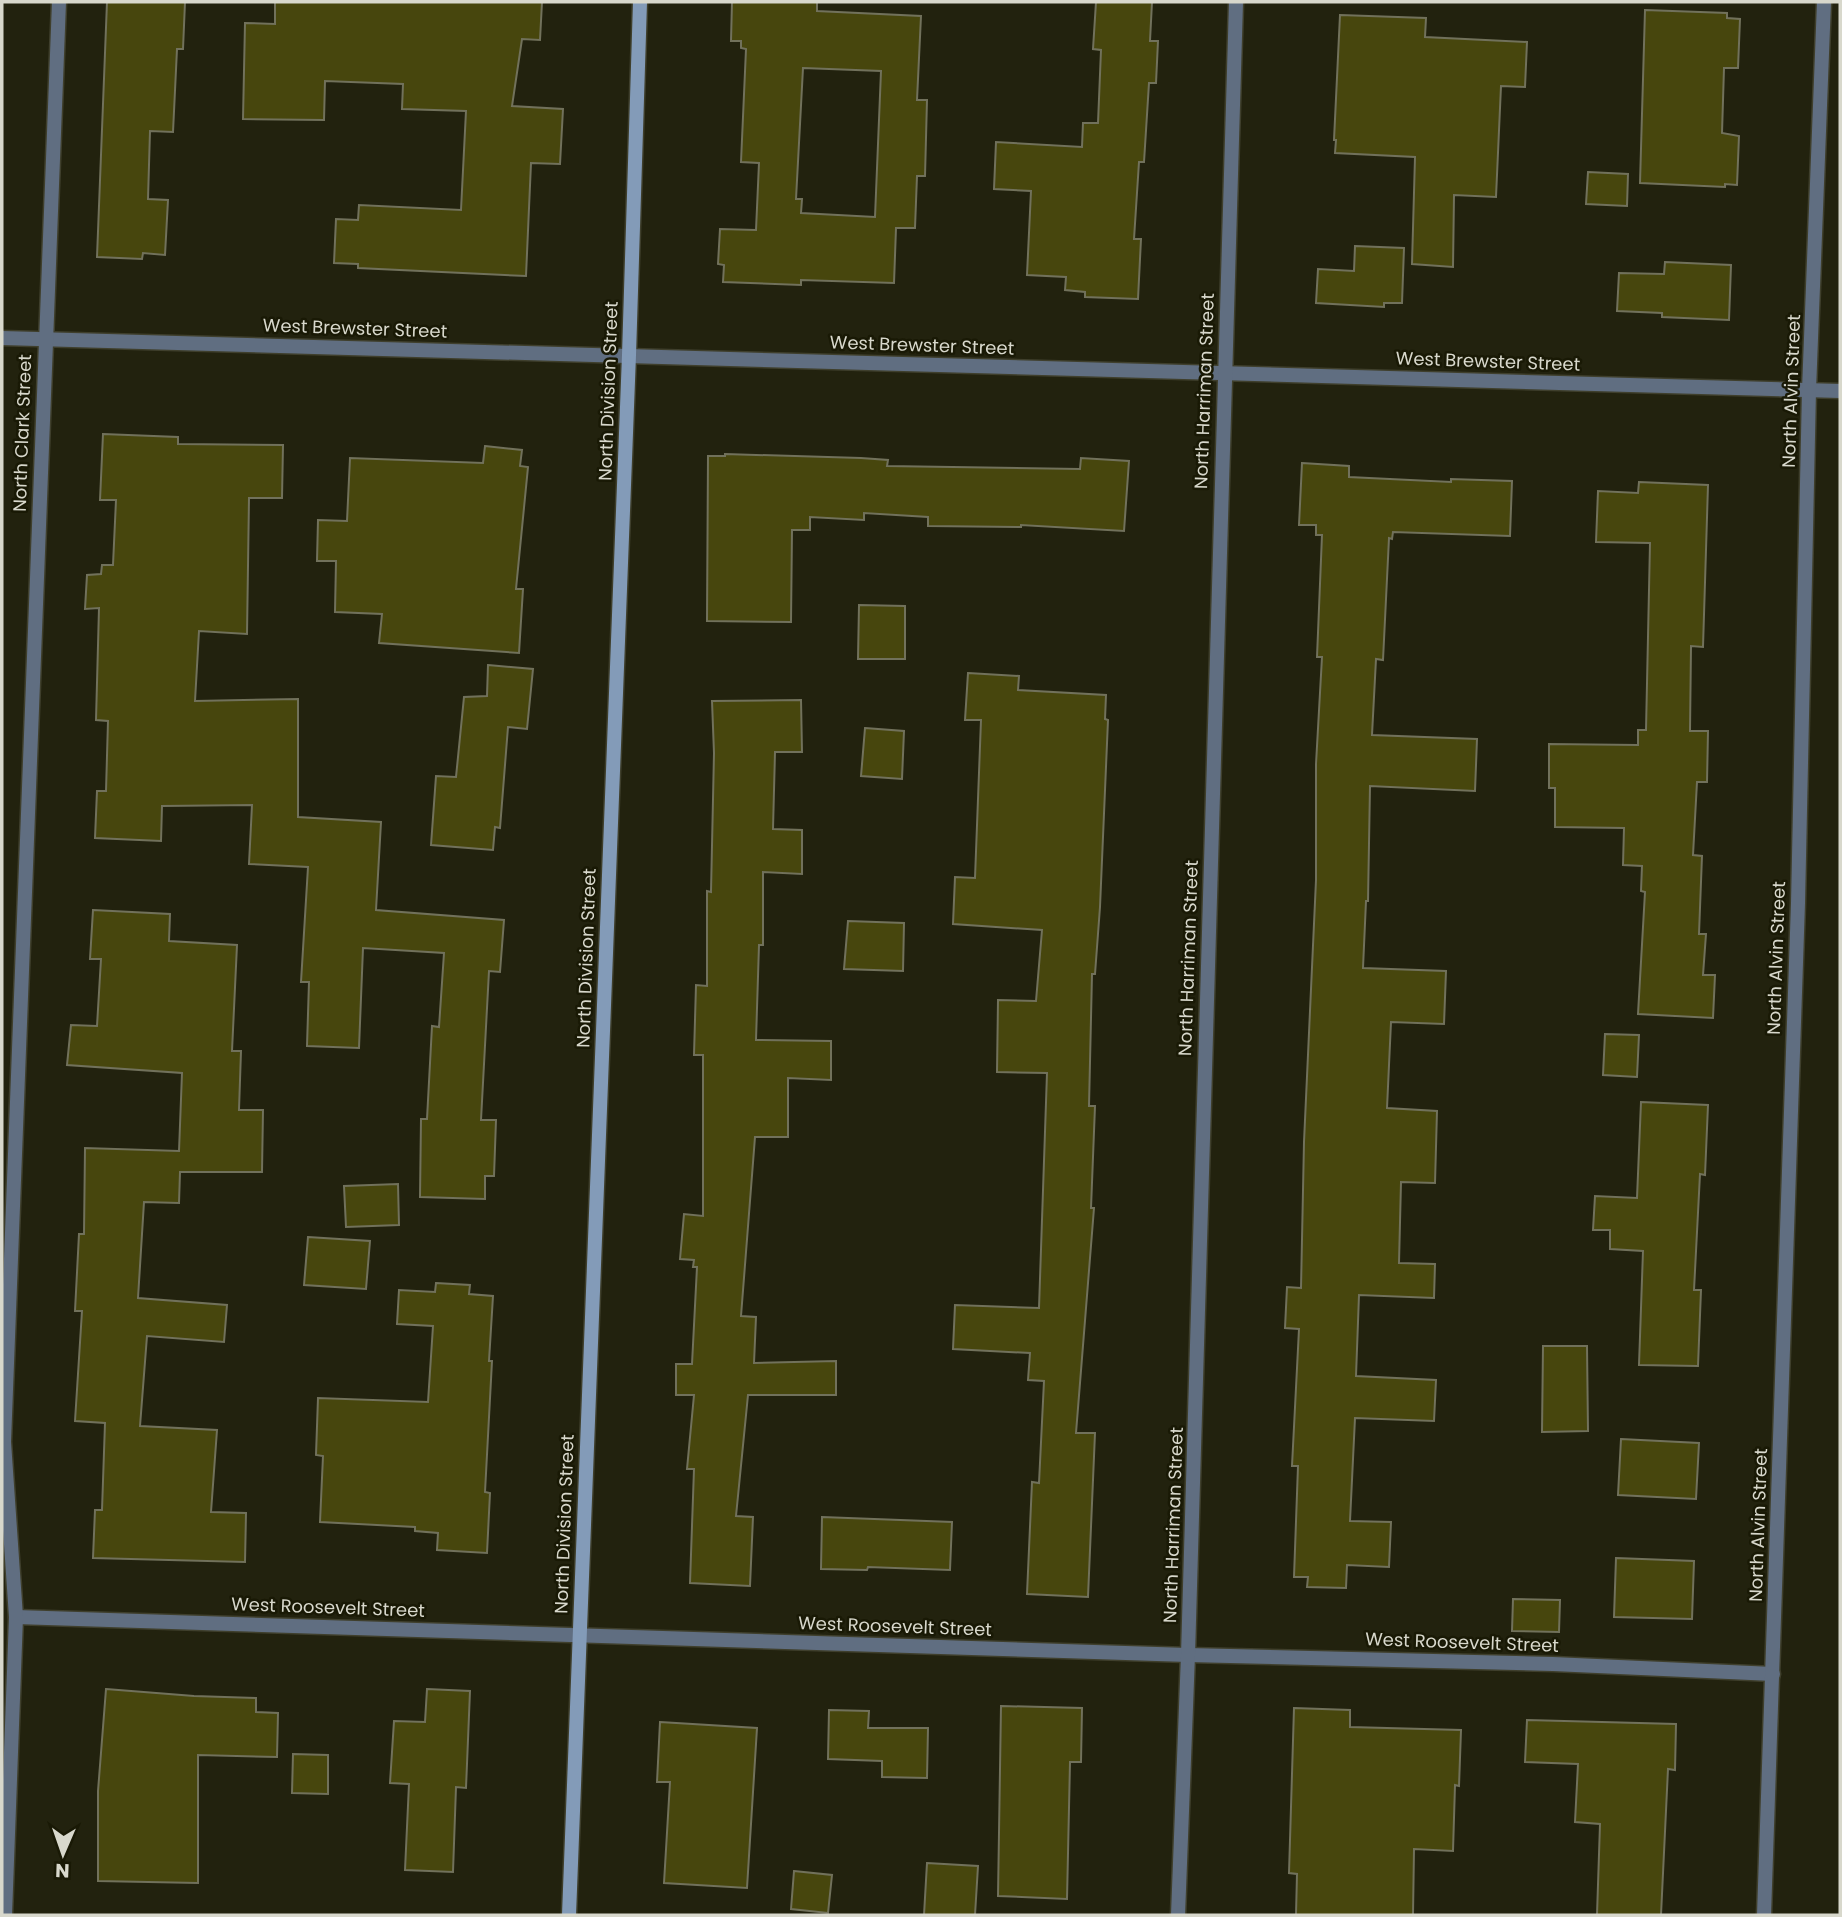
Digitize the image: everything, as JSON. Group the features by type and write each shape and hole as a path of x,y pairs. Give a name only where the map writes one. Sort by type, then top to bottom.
{"street":[{"name":"North Clark Street","path":"5,1915 16,1617 4,1442 59,2"},
{"name":"North Division Street","path":"569,1915 640,2"},
{"name":"North Harriman Street","path":"1178,1915 1188,1655 1223,373 1236,2"},
{"name":"North Alvin Street","path":"1764,1915 1824,2"},
{"name":"West Brewster Street","path":"2,338 1840,391"},
{"name":"West Roosevelt Street","path":"16,1617 1188,1655 1553,1664 1773,1674"}],"building":[{"path":"107,2 185,2 183,49 177,49 173,132 150,131 148,199 168,200 165,255 143,253 142,259 97,257"},
{"path":"275,2 542,2 540,40 522,39 512,106 563,109 560,164 531,163 526,276 358,268 358,264 334,263 336,219 358,220 359,205 461,210 466,111 402,109 403,84 325,81 324,120 243,119 245,23 275,24"},
{"path":"732,2 817,2 817,11 921,16 917,100 927,100 925,176 917,176 915,228 896,228 894,283 801,280 801,285 723,282 724,265 718,264 720,229 756,230 759,163 741,162 746,49 741,48 741,41 731,41","holes":["803,68 881,71 875,217 801,213 802,199 796,199"]},
{"path":"1096,2 1152,2 1150,41 1158,41 1156,83 1149,83 1144,162 1139,162 1134,239 1141,239 1138,299 1085,297 1085,292 1065,290 1066,277 1027,275 1031,191 994,189 996,142 1082,147 1083,123 1098,123 1101,50 1093,49"},
{"path":"1645,10 1727,13 1727,18 1740,19 1738,68 1724,68 1722,133 1739,136 1737,185 1725,184 1725,187 1640,183"},
{"path":"1340,15 1426,18 1425,37 1527,42 1525,87 1501,86 1496,197 1454,195 1453,267 1412,264 1415,157 1335,153"},
{"path":"1588,172 1628,174 1627,206 1586,204"},
{"path":"1355,246 1404,248 1402,303 1384,303 1384,307 1316,303 1318,269 1354,271"},
{"path":"1665,262 1731,265 1729,320 1662,317 1662,313 1617,311 1619,273 1664,274"},
{"path":"103,434 178,437 178,444 283,445 282,498 249,498 247,634 199,631 195,701 298,699 298,817 381,822 376,910 504,920 500,972 489,971 481,1120 496,1120 494,1176 485,1176 485,1199 420,1197 421,1119 427,1119 432,1026 439,1027 444,953 363,948 359,1048 307,1046 309,982 301,982 308,867 249,864 252,805 162,806 161,841 95,838 97,791 106,791 108,721 96,720 99,608 85,609 87,575 101,574 102,565 113,565 116,500 100,500"},
{"path":"485,446 522,450 520,466 528,467 516,589 523,589 519,653 379,643 382,614 335,612 336,561 317,561 318,520 347,521 350,458 483,463"},
{"path":"725,454 888,460 887,466 1080,469 1081,458 1129,461 1124,531 1021,525 928,526 928,517 864,513 864,520 810,517 810,530 792,530 791,622 707,621 708,456"},
{"path":"1302,463 1349,466 1349,477 1451,482 1451,479 1512,481 1510,536 1393,532 1392,539 1389,538 1383,660 1376,659 1372,735 1477,739 1475,791 1370,786 1368,901 1363,968 1446,971 1444,1024 1391,1022 1387,1108 1437,1111 1435,1183 1401,1182 1399,1263 1435,1264 1434,1298 1359,1295 1356,1376 1436,1380 1434,1421 1355,1418 1350,1521 1391,1522 1389,1567 1347,1565 1346,1588 1307,1587 1308,1577 1294,1577 1298,1466 1292,1466 1299,1329 1285,1328 1287,1287 1301,1288 1304,1142 1316,880 1316,764 1322,657 1317,657 1322,535 1316,535 1316,525 1299,525"},
{"path":"1639,482 1708,485 1703,647 1691,646 1690,731 1708,731 1707,782 1697,782 1693,855 1702,856 1699,934 1706,934 1703,975 1715,975 1713,1018 1638,1014 1645,892 1641,891 1642,866 1623,865 1624,828 1555,827 1555,788 1549,788 1549,744 1638,745 1638,730 1646,730 1650,543 1596,542 1598,491 1638,493"},
{"path":"859,605 905,606 905,659 858,659"},
{"path":"488,665 533,669 527,729 508,727 500,828 495,827 493,850 431,845 436,776 456,777 464,697 487,696"},
{"path":"968,673 1019,676 1018,690 1106,695 1105,719 1108,720 1100,907 1095,974 1092,974 1089,1106 1095,1106 1091,1208 1094,1208 1076,1433 1095,1433 1088,1597 1027,1594 1032,1482 1039,1483 1044,1381 1028,1380 1030,1353 953,1349 955,1305 1039,1308 1047,1073 997,1072 998,1000 1036,1001 1042,930 953,924 955,877 975,878 981,720 965,720"},
{"path":"801,700 802,752 775,752 773,829 802,830 802,874 763,872 763,945 759,945 756,1040 831,1041 831,1080 788,1078 788,1137 755,1137 741,1316 756,1317 754,1363 836,1361 836,1395 748,1395 736,1516 753,1517 750,1586 690,1583 694,1469 687,1469 694,1395 676,1395 676,1364 692,1364 697,1267 693,1267 694,1260 680,1259 684,1214 703,1216 703,1055 694,1055 696,985 707,986 707,891 711,892 714,753 712,701"},
{"path":"865,728 904,731 902,779 861,776"},
{"path":"93,910 170,914 169,941 237,945 232,1051 241,1051 239,1110 263,1110 262,1172 180,1172 179,1203 144,1202 138,1298 227,1305 224,1342 147,1336 140,1426 217,1430 211,1512 246,1513 245,1562 93,1558 95,1510 102,1510 105,1423 75,1421 82,1311 75,1311 79,1234 84,1234 85,1148 179,1151 182,1073 67,1065 71,1025 97,1026 101,959 90,959"},
{"path":"848,921 904,923 903,971 844,969"},
{"path":"1605,1034 1639,1035 1637,1077 1603,1075"},
{"path":"1641,1102 1708,1105 1705,1175 1700,1174 1694,1290 1701,1290 1698,1366 1639,1365 1643,1251 1610,1249 1610,1230 1593,1230 1595,1196 1637,1198"},
{"path":"398,1184 399,1225 346,1227 344,1186"},
{"path":"308,1237 370,1241 366,1289 304,1285"},
{"path":"436,1283 470,1285 469,1294 493,1296 485,1492 490,1493 487,1553 437,1550 438,1533 415,1531 415,1527 320,1522 323,1456 316,1455 318,1398 428,1402 433,1326 397,1324 399,1290 435,1292"},
{"path":"1543,1346 1587,1346 1588,1431 1542,1432"},
{"path":"1621,1439 1699,1443 1696,1499 1618,1495"},
{"path":"822,1517 952,1522 950,1570 868,1567 867,1570 821,1569"},
{"path":"1616,1558 1694,1561 1692,1619 1614,1617"},
{"path":"1513,1599 1560,1600 1559,1632 1512,1631"},
{"path":"106,1689 256,1698 256,1712 278,1713 277,1757 198,1755 198,1883 98,1881 98,1791"},
{"path":"427,1689 470,1691 466,1788 456,1787 453,1872 405,1870 409,1784 390,1783 394,1721 425,1722"},
{"path":"1001,1706 1082,1708 1081,1762 1070,1762 1067,1899 998,1896"},
{"path":"1294,1708 1350,1710 1350,1727 1461,1730 1459,1786 1455,1785 1453,1851 1414,1849 1413,1915 1296,1915 1297,1874 1289,1873"},
{"path":"829,1710 869,1711 868,1728 928,1728 927,1778 882,1777 882,1761 828,1759"},
{"path":"1527,1720 1676,1724 1675,1770 1668,1769 1661,1915 1597,1915 1600,1824 1575,1822 1578,1764 1525,1762"},
{"path":"660,1722 757,1728 747,1888 664,1883 670,1782 657,1782"},
{"path":"293,1754 328,1755 328,1794 292,1793"},
{"path":"927,1863 978,1866 975,1915 924,1915"},
{"path":"794,1871 832,1875 828,1913 791,1909"}]}
